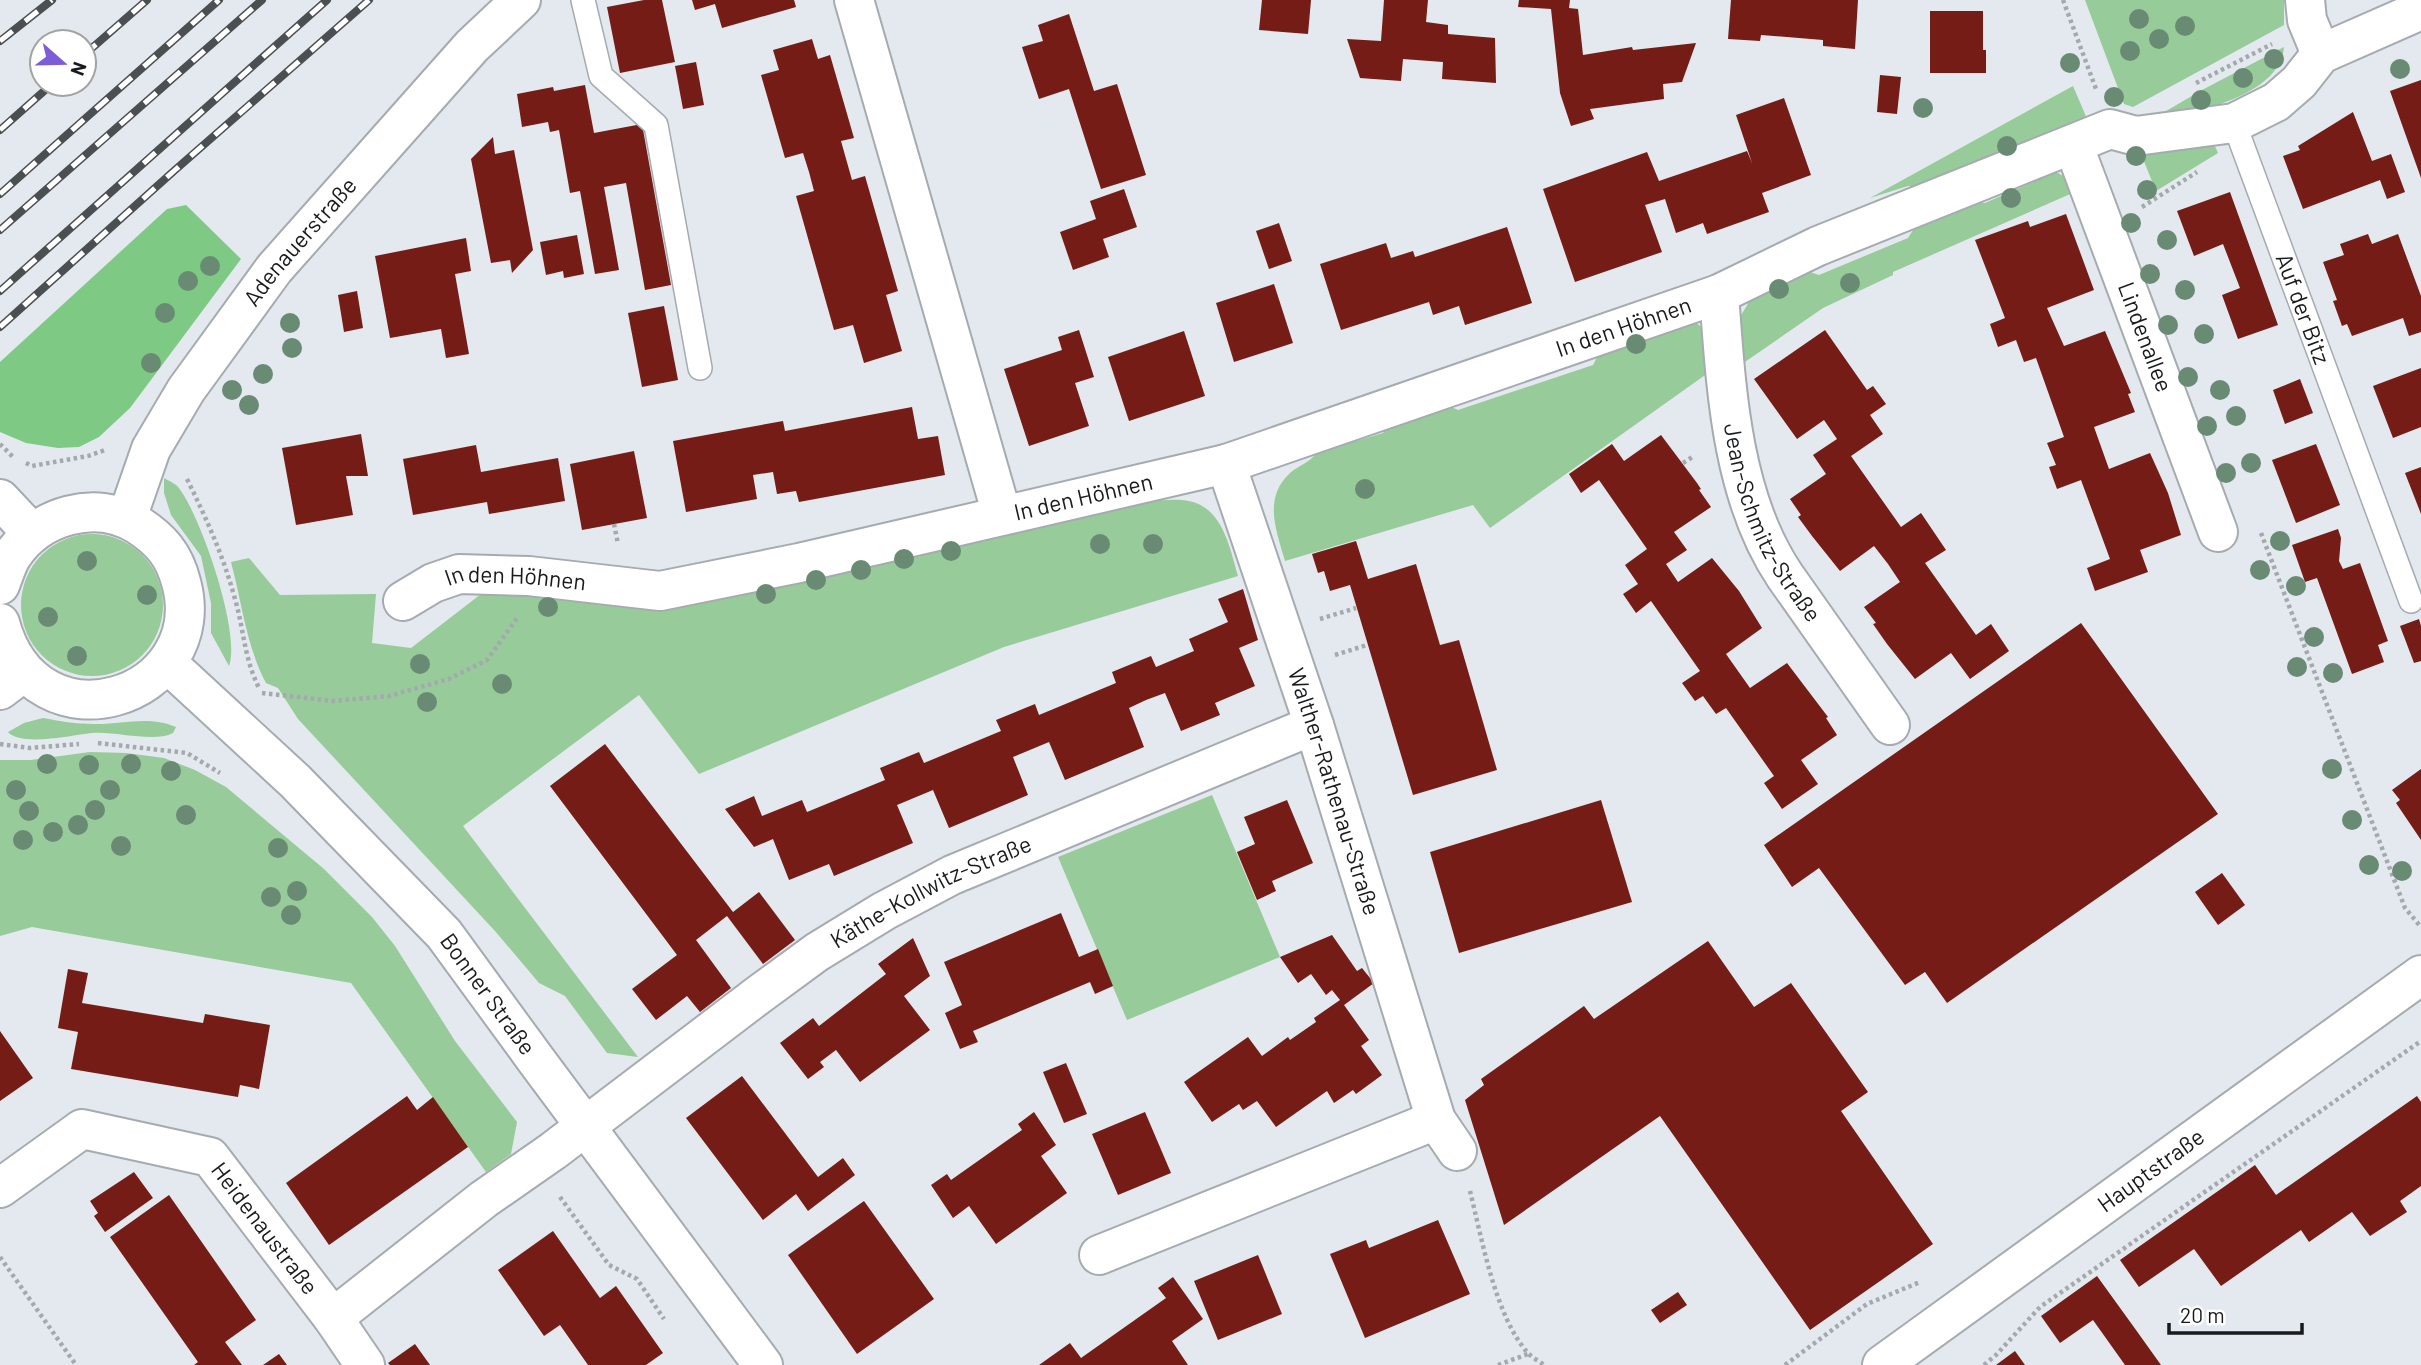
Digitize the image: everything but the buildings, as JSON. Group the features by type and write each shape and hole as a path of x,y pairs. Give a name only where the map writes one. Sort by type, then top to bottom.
{"street":[{"name":"Adenauerstraße","path":"127,518 151,449 158,437 186,390 274,269 471,46 521,0"},
{"name":"In den Höhnen","path":"854,0 1002,515"},
{"path":"2238,133 2299,82 2311,24 2421,10"},
{"name":"In den Höhnen","path":"402,600 433,583 458,574 528,576 660,591 799,564 1226,464 1719,294 1818,246 2110,129 2136,136 2238,133"},
{"name":"Lindenallee","path":"2073,144 2218,532"},
{"name":"Jean-Schmitz-Straße","path":"1719,294 1728,403 1752,510 1761,535 1771,557 1890,725"},
{"name":"Walther-Rathenau-Straße","path":"1226,464 1314,725 1446,1135"},
{"path":"0,499 32,533"},
{"path":"0,585 12,556 32,533 61,517 94,511 127,518 156,537 176,565 186,598 182,632 167,663 150,680 130,692 108,699 63,696 42,686 12,681 0,623"},
{"name":"Bonner Straße","path":"167,663 295,781 444,933 763,1365"},
{"name":"Käthe-Kollwitz-Straße","path":"586,1126 789,972 884,911 951,875 1314,725"},
{"name":"Hauptstraße","path":"1882,1365 2417,988"},
{"name":"Heidenaustraße","path":"333,1318 484,1199 586,1126"},
{"name":"Heidenaustraße","path":"0,1188 82,1129 209,1157 333,1318 365,1365"},
{"path":"1099,1255 1446,1135"}],"lane":[{"path":"583,0 601,76 656,125 700,368"},
{"name":"Auf der Bitz","path":"2238,133 2411,601"}],"path":[{"path":"2184,89 2311,24"},
{"path":"2140,208 2238,133"},
{"path":"261,693 333,701 389,696 449,679 487,660 525,604 528,576"},
{"path":"95,742 187,753 222,774"},
{"path":"0,744 30,748 82,743"},
{"path":"1984,1365 2040,1307 2421,1041"},
{"path":"1446,1135 1467,1179 1496,1288 1510,1325 1528,1354 1544,1365"},
{"path":"536,1162 609,1265 637,1279 664,1319"},
{"path":"0,1257 76,1365"},
{"path":"1498,1365 1528,1354"}],"green space":[{"path":"2085,0 2284,0 2284,25 2133,107 2124,104"},
{"path":"2284,47 2279,65 2266,80 2249,92 2205,109 2144,124 2202,90"},
{"path":"2073,86 2088,121 1935,188 1908,186 1870,198"},
{"path":"2210,135 2218,153 2156,191 2139,149"},
{"path":"2056,172 2071,180 2077,191 1893,272 1893,275 1823,308 1742,364 1740,317 1752,297 1804,270 1819,275 1908,238 1920,219 1966,199 1985,203"},
{"path":"186,205 241,259 130,408 99,437 79,447 58,448 26,443 0,432 0,362 167,209"},
{"path":"1689,322 1698,324 1711,337 1708,373 1490,528 1473,505 1285,561 1274,515 1277,493 1290,473 1316,453 1383,433 1394,415 1440,402 1458,410 1593,365 1599,353"},
{"path":"164,478 181,491 209,551 230,629 229,666 211,633 211,603 201,556 171,515 164,493"},
{"path":"1149,498 1182,500 1196,503 1206,509 1222,528 1238,576 1004,647 699,774 639,695 463,826 638,1057 607,1053 565,996 539,983 495,931 298,719 278,688 266,683 249,639 231,562 249,558 280,595 376,594 372,643 411,648 485,591 680,607"},
{"path":"92,534 119,539 142,555 158,578 163,605 158,632 142,655 119,671 92,676 65,671 42,655 26,632 21,605 26,578 42,555 65,539"},
{"path":"43,718 87,724 155,722 176,727 173,733 156,737 92,733 60,738 24,739 8,732 24,723"},
{"path":"90,752 164,758 195,770 226,787 324,869 372,917 395,946 455,1041 517,1122 511,1154 486,1172 351,983 32,927 0,936 0,760 31,760"},
{"path":"1212,795 1280,957 1127,1020 1058,857"}],"railway":[{"path":"0,41 52,0"},
{"path":"98,43 147,0"},
{"path":"0,194 219,0"},
{"path":"0,230 262,0"},
{"path":"0,291 327,0"},
{"path":"0,327 369,0"},
{"path":"0,130 36,98"}]}
